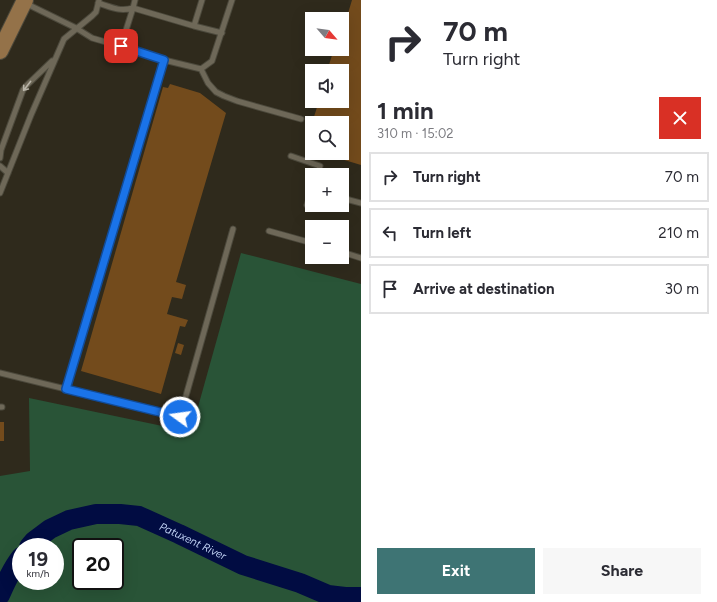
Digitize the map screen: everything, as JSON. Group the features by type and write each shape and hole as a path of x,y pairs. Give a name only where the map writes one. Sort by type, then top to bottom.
{"main road":[{"path":"0,51 25,1"}],"lane":[{"path":"121,46 135,0"},
{"path":"194,26 202,0"},
{"path":"25,1 92,38 164,60 201,69 212,61 232,0"},
{"path":"0,193 54,59 64,39 96,12 99,2 118,10 133,8 222,33"},
{"path":"0,158 1,150 23,90 54,59"},
{"path":"66,389 164,60"},
{"path":"201,69 208,83 216,92 237,101 301,119"},
{"path":"290,156 320,166 319,168"},
{"path":"0,166 8,173"},
{"path":"349,200 361,203"},
{"path":"0,373 180,417 233,229"},
{"path":"269,231 305,242"},
{"path":"349,254 361,258"}],"green space":[{"path":"241,253 361,284 361,602 0,602 0,476 30,471 29,398 191,432"}],"building":[{"path":"352,0 361,0 361,165 344,160 349,160 349,116 314,116 317,108 349,108 349,64 329,64 332,56 349,56 348,12"},
{"path":"170,84 200,93 226,113 176,282 186,285 182,299 172,297 167,314 188,320 185,327 180,326 161,394 81,371 163,87 168,88"},
{"path":"178,343 184,345 181,355 175,353"},
{"path":"0,422 4,422 4,441 0,441"}],"waterway":[{"name":"Patuxent River","path":"38,538 50,529 69,520 96,514 139,516 243,565 300,583 328,595 361,597"},
{"name":"Patuxent River","path":"0,595 12,570"}],"route":[{"path":"121,46 164,60 66,389 180,417"}]}
